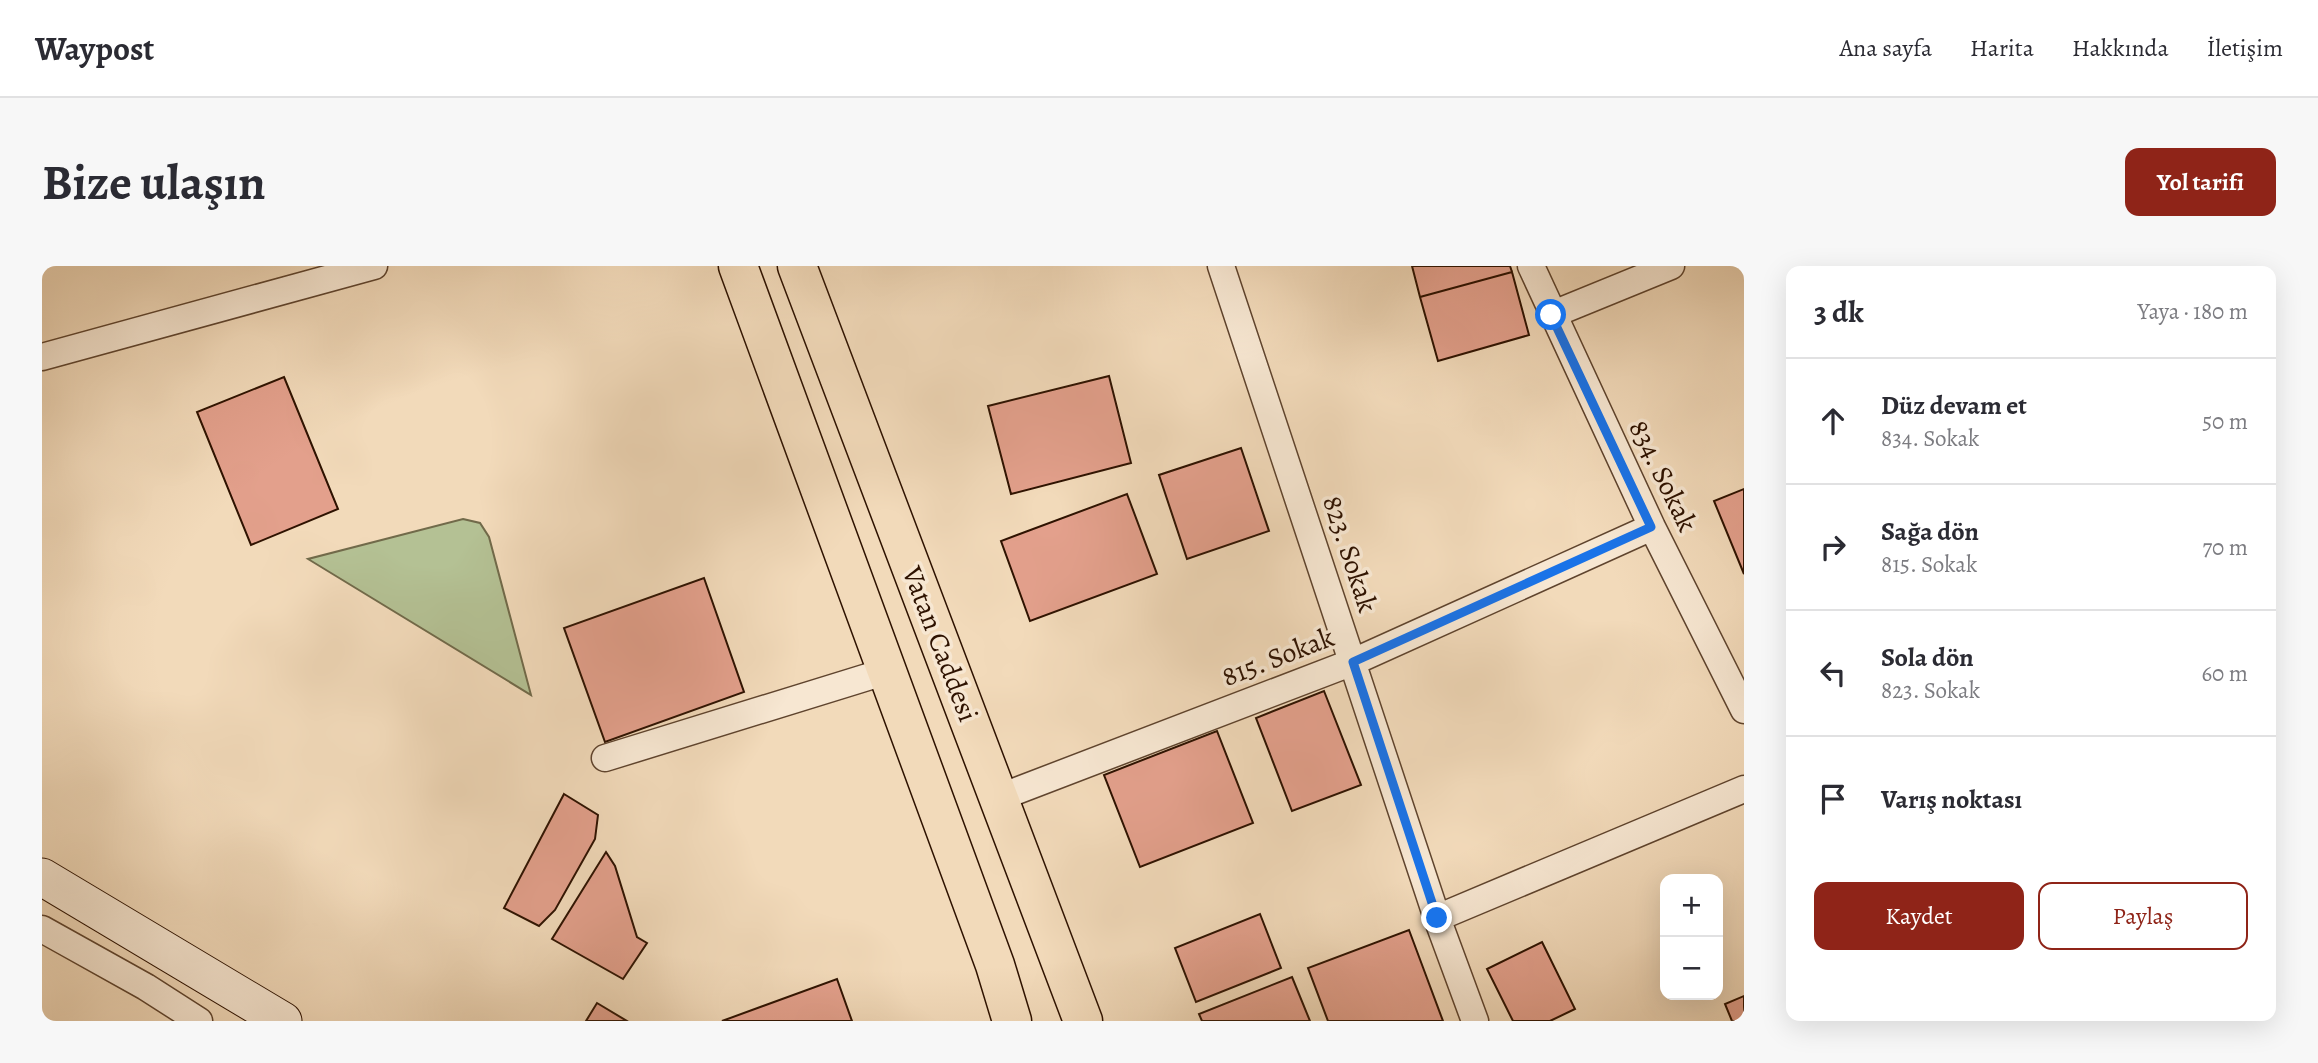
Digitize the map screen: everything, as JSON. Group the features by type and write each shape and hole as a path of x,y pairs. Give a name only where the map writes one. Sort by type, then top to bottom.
{"highway":[{"name":"Vatan Caddesi","path":"738,266 1012,1021"},
{"name":"Vatan Caddesi","path":"797,266 1083,1021"}],"main road":[{"path":"42,877 283,1021"}],"street":[{"path":"42,357 374,266"},
{"name":"823. Sokak","path":"1221,266 1437,918 1475,1021"},
{"name":"834. Sokak","path":"1531,266 1551,315 1651,527 1742,701"},
{"path":"1551,315 1671,266"},
{"name":"815. Sokak","path":"998,798 1353,662 1651,527"},
{"path":"605,758 887,671"},
{"path":"1437,918 1744,789"},
{"path":"42,929 146,987 199,1021"}],"green space":[{"path":"463,519 480,523 489,537 531,695 308,559"}],"building":[{"path":"1412,266 1510,266 1512,272 1420,297"},
{"path":"1512,272 1529,335 1438,361 1420,297"},
{"path":"1109,376 1131,463 1011,494 988,406"},
{"path":"284,377 338,509 251,545 197,412"},
{"path":"1241,448 1269,531 1187,559 1159,475"},
{"path":"1744,489 1744,574 1714,501"},
{"path":"1127,494 1157,574 1030,621 1001,541"},
{"path":"704,578 744,692 605,742 564,628"},
{"path":"1324,691 1361,785 1292,811 1256,718"},
{"path":"1217,731 1253,823 1140,867 1104,775"},
{"path":"564,794 598,815 595,839 555,910 539,926 504,908"},
{"path":"606,852 615,866 637,937 647,943 623,979 552,939"},
{"path":"1260,914 1281,968 1196,1002 1175,948"},
{"path":"1409,930 1443,1021 1328,1021 1308,968"},
{"path":"1542,942 1575,1009 1550,1021 1513,1021 1487,969"},
{"path":"1292,977 1310,1021 1202,1021 1199,1014"},
{"path":"837,979 852,1021 722,1021"},
{"path":"1744,996 1744,1021 1732,1021 1725,1004"},
{"path":"597,1003 627,1021 586,1021"}],"route":[{"path":"1437,918 1353,662 1651,527 1551,315"}]}
